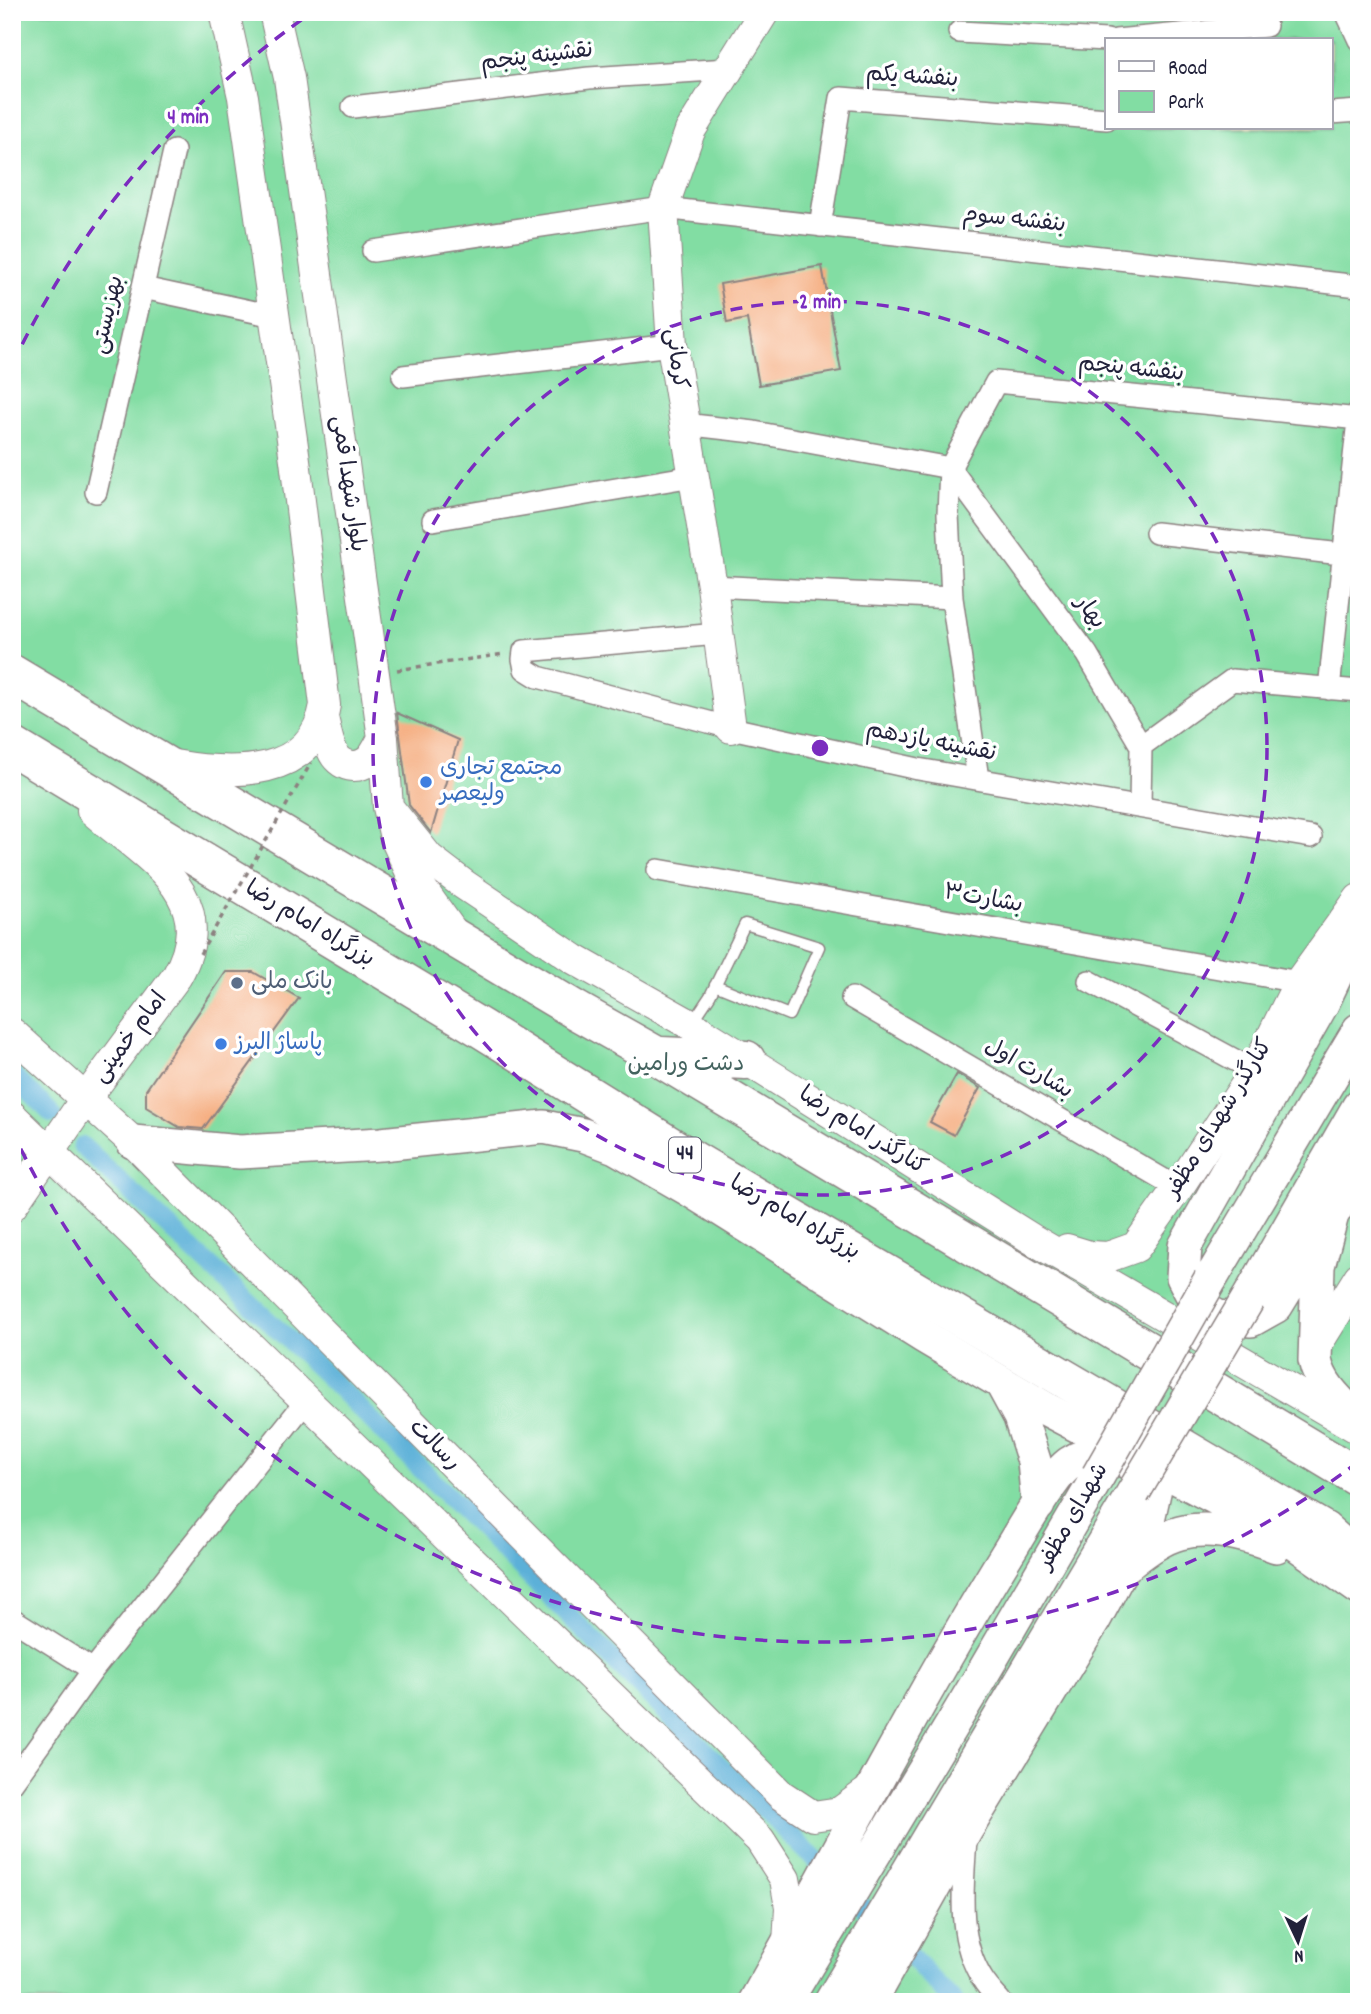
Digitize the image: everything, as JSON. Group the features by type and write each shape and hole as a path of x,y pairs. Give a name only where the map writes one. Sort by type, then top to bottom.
{"highway":[{"path":"12,674 657,1056 1359,1478"},
{"name":"بزرگراه امام رضا","path":"26,754 494,1036 694,1161 1324,1531 1341,1563"},
{"path":"657,1056 746,1060"}],"main road":[{"path":"161,763 221,772 240,772 298,755 310,742 323,718 326,705 243,97 224,12"},
{"name":"بلوار شهدا قمی","path":"274,12 289,78 374,674 383,738 387,807 394,838 412,875 458,939"},
{"name":"کرمانی","path":"731,728 712,586 672,345 663,208 690,131 764,12"},
{"path":"323,718 331,748 337,760 346,765 354,767 371,758 383,738"},
{"name":"امام خمینی","path":"12,1206 48,1152 177,976 188,956 192,930 185,903 174,882 156,862 26,754"},
{"name":"کنارگذر امام رضا","path":"387,807 429,858 574,959 691,1026 1032,1239 1359,1429"},
{"name":"کنارگذر شهدای مظفر","path":"1032,1239 1090,1256 1108,1257 1136,1247 1255,1071 1299,982 1359,898"},
{"path":"1359,926 1322,1004 1185,1246 1183,1277 1198,1306 1217,1317 1251,1320 1276,1306 1359,1169"},
{"name":"شهدای مظفر","path":"785,2002 805,1932 869,1863 984,1674 1210,1280 1359,1030"},
{"name":"رسالت","path":"12,1033 133,1142 781,1795 813,1816 840,1812 875,1787"},
{"name":"شهدای مظفر","path":"831,2002 1248,1299 1359,1106"},
{"path":"12,1116 760,1840 785,1879 790,1907 805,1932"},
{"path":"133,1142 240,1152 381,1144 544,1127 583,1135 615,1147 681,1185 911,1329 1046,1409 1341,1563 1359,1588"},
{"path":"1332,1215 1318,1266 1318,1374 1334,1397 1359,1421"},
{"path":"1316,1346 1359,1278"},
{"path":"1000,1380 1020,1417 1034,1461 1038,1505"},
{"path":"755,2002 805,1932 851,1827 976,1605 1038,1505 1067,1464 1087,1454 1120,1457 1142,1472 1155,1488 1148,1520 1094,1620 966,1830 872,1997"},
{"path":"1123,1567 1152,1546 1180,1533 1215,1530 1341,1563"}],"street":[{"path":"1346,12 1359,40"},
{"path":"1137,38 1266,26"},
{"path":"959,32 1105,40"},
{"name":"نقشینه پنجم","path":"353,107 589,78 728,69"},
{"name":"بنفشه یکم","path":"820,226 841,98 1105,119"},
{"path":"1332,113 1359,111"},
{"name":"بهزیستی","path":"96,492 174,151"},
{"name":"بنفشه سوم","path":"373,251 663,208 1359,286"},
{"path":"143,288 274,316"},
{"path":"403,376 672,345"},
{"name":"بنفشه پنجم","path":"950,468 996,382 1358,417"},
{"path":"1329,689 1351,555 1358,417"},
{"path":"684,424 754,432 950,468 948,514 952,598 978,779"},
{"name":"بهار","path":"950,468 1087,654 1141,746"},
{"path":"433,520 693,476"},
{"path":"1156,533 1351,555"},
{"path":"712,586 952,598"},
{"path":"524,651 718,634"},
{"name":"نقشینه یازدهم","path":"524,651 524,669 538,677 731,728 918,769 1311,837"},
{"path":"1140,807 1141,746 1232,680 1359,691"},
{"name":"بشارت۳","path":"658,870 1299,982"},
{"path":"1088,981 1255,1071"},
{"name":"بشارت اول","path":"852,998 1178,1188"},
{"path":"12,1783 93,1670 306,1401"},
{"path":"12,1619 93,1670"},
{"path":"966,1830 962,1898 966,1938 983,1980 1001,2002"}],"lane":[{"path":"691,1026 745,924 819,947 789,1015 715,985"}],"path":[{"path":"374,674 524,651"},
{"path":"200,954 311,763"}],"green space":[{"name":"دشت ورامین","path":"12,12 1359,12 1359,2002 12,2002"}],"building":[{"path":"822,266 841,371 759,385 747,319 727,323 720,284"},
{"name":"مجتمع تجاری ولیعصر","path":"397,713 458,740 431,833 409,805"},
{"name":"پاساژ البرز","path":"226,972 253,972 299,998 203,1129 179,1127 146,1107 146,1090"},
{"path":"957,1074 980,1088 954,1135 930,1122"}],"waterway":[{"path":"12,1075 52,1114"},
{"path":"82,1146 325,1374 877,1921 954,2002"}],"place":[{"name":"مجتمع تجاری ولیعصر","path":"426,782"},
{"name":"بانک ملی","path":"237,983"},
{"name":"پاساژ البرز","path":"221,1044"}]}
